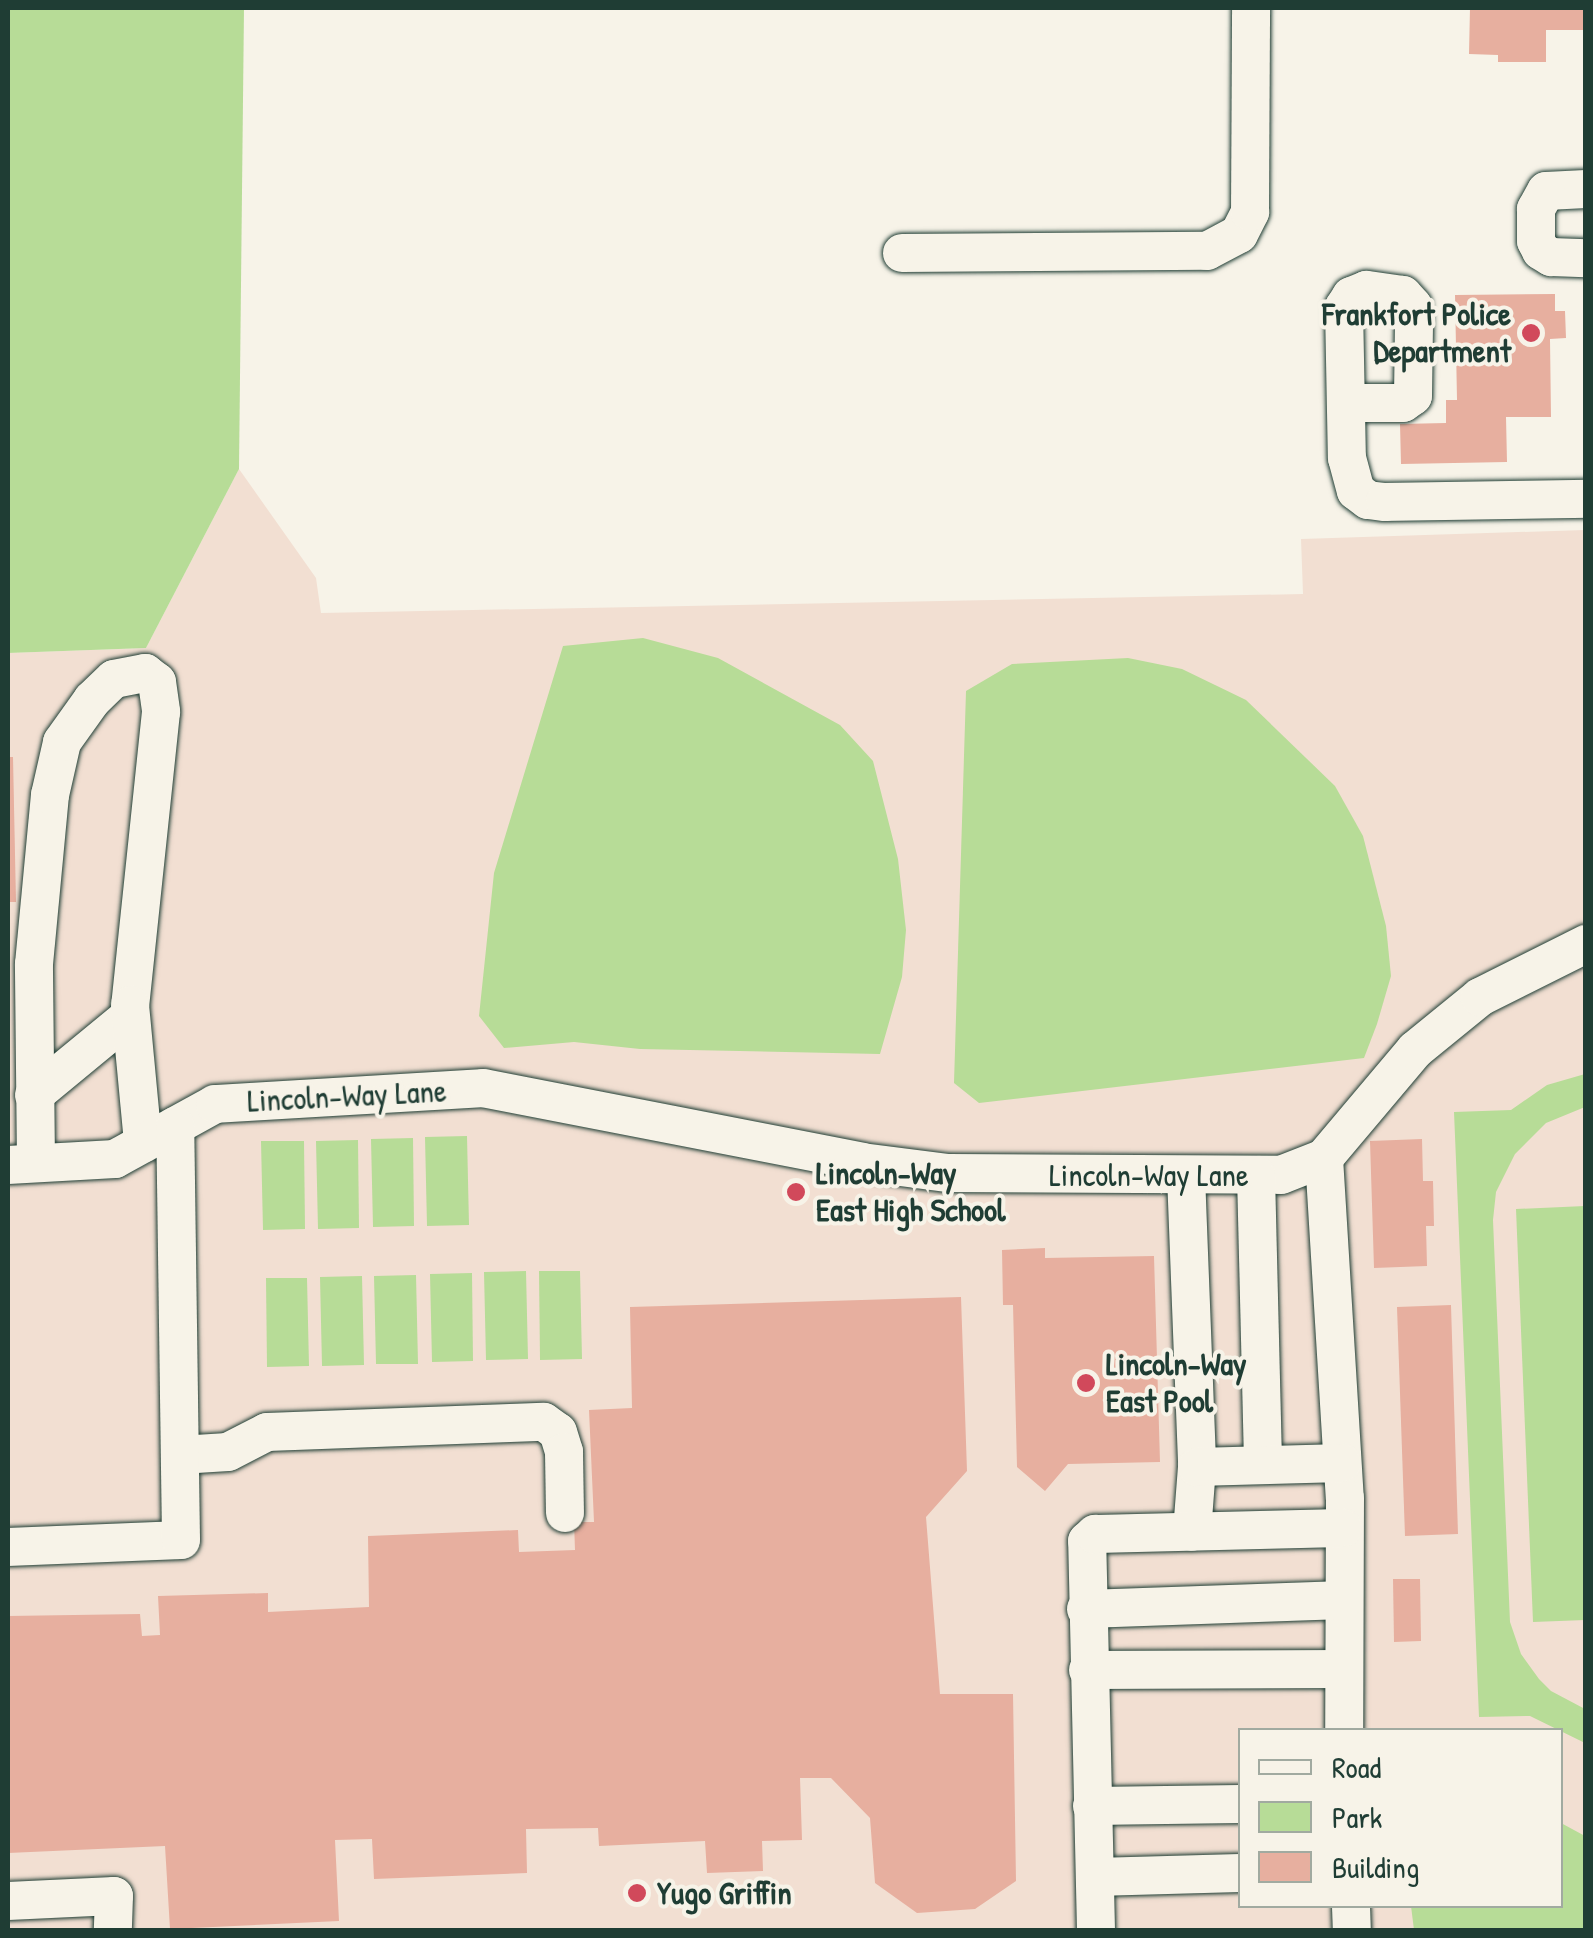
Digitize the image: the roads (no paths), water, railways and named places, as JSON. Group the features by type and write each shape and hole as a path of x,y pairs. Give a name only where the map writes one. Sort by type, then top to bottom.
{"street":[{"path":"902,253 1207,250 1239,234 1250,212 1251,8"},
{"path":"1586,189 1546,191 1536,209 1541,250 1551,257 1586,258"},
{"path":"1346,403 1349,476 1356,492 1368,500 1586,498"},
{"path":"8,1546 181,1540 180,1455 159,1135 130,1016 161,712 157,682 145,672 114,679 92,700 62,742 50,796 34,964 34,1095 22,1164 116,1159 159,1135"},
{"name":"Lincoln-Way Lane","path":"159,1135 215,1104 483,1088 862,1162 948,1173 1280,1175 1324,1158 1415,1050 1480,997 1586,944"},
{"path":"34,1095 130,1016"},
{"path":"1324,1158 1342,1463 1344,1728"},
{"path":"1186,1175 1196,1466 1192,1532"},
{"path":"1256,1175 1263,1464"},
{"path":"180,1455 228,1452 267,1432 544,1422 558,1432 564,1452 565,1514"},
{"path":"1196,1466 1342,1463"},
{"path":"1238,1874 1095,1906 1085,1550 1095,1534 1343,1528"},
{"path":"1086,1608 1344,1600"},
{"path":"1088,1670 1344,1669"},
{"path":"1092,1806 1238,1804"},
{"path":"8,1901 114,1896 114,1930"}],"place":[{"name":"Frankfort Police Department","path":"1531,333"},
{"name":"Lincoln-Way East High School","path":"796,1192"},
{"name":"Lincoln-Way East Pool","path":"1086,1383"},
{"name":"Yugo Griffin","path":"637,1893"}]}
